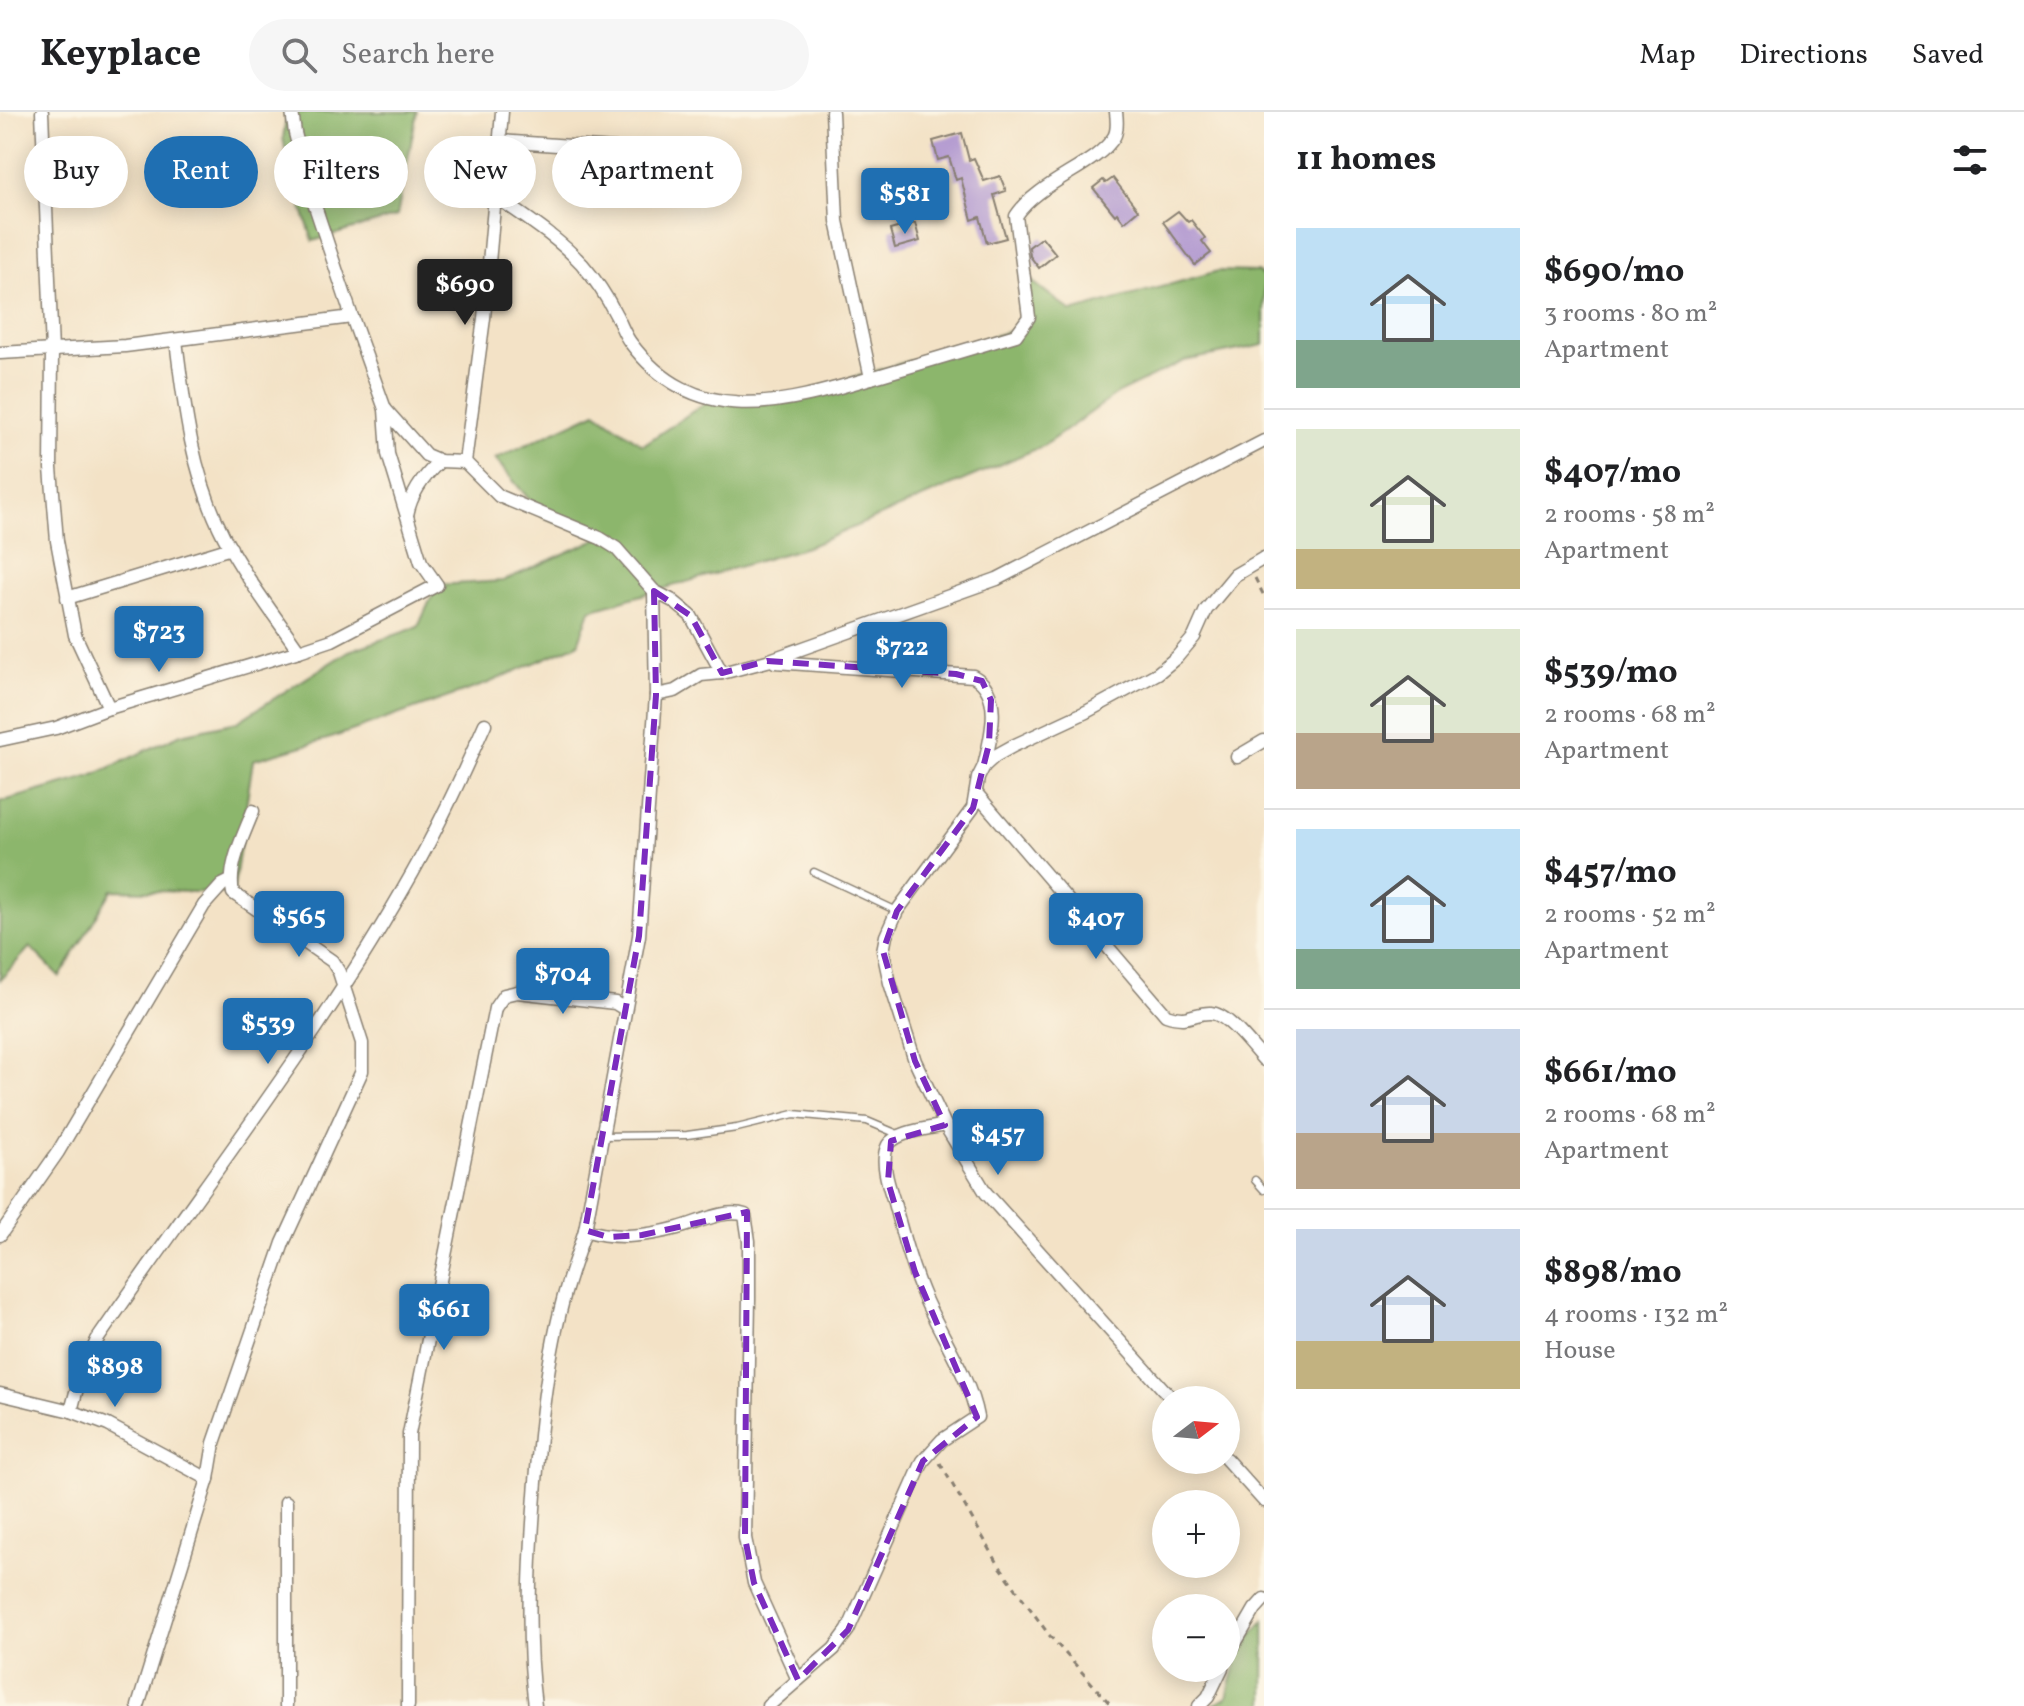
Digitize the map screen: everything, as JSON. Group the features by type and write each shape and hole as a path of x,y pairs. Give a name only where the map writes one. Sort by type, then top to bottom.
{"street":[{"path":"42,112 52,351 51,468 57,541 67,598 81,650 109,708"},
{"path":"0,740 56,728 109,708 332,640 437,585 421,562 407,518 388,454 385,409 309,188 292,112"},
{"path":"500,136 502,112"},
{"path":"832,112 837,221 871,378"},
{"path":"512,208 568,249 597,284 628,339 655,371 693,394 730,403 768,403 804,397 1016,335 1029,317 1016,216 1034,196 1104,147 1115,135 1116,112"},
{"path":"465,462 484,318 494,208"},
{"path":"0,353 85,350 352,317"},
{"path":"176,340 188,428 199,476 231,548 299,651"},
{"path":"385,409 426,455 440,461 465,462 499,496 600,538 616,548 654,591 691,616 722,673"},
{"path":"656,695 675,691 701,675 722,673 767,661 997,579 1103,527 1264,441"},
{"path":"407,518 409,503 424,476 440,461"},
{"path":"67,598 231,548"},
{"path":"984,766 1013,746 1086,712 1158,673 1194,637 1206,610 1235,575 1264,558"},
{"path":"535,1706 529,1609 539,1442 563,1300 585,1230 625,1009 635,971 656,695 654,591"},
{"path":"767,661 973,676 989,690 992,717 973,808 897,911 886,936 883,951 885,965 915,1061 945,1125 986,1193 1160,1386"},
{"path":"71,1411 79,1381 97,1340 344,986 414,870 485,724"},
{"path":"1237,757 1264,741"},
{"path":"976,793 1166,1015 1182,1020 1211,1013 1226,1020 1264,1060"},
{"path":"138,1706 208,1479 214,1443 274,1267 362,1071 362,1043 344,986 332,961 233,893 230,881 253,811"},
{"path":"0,1235 58,1152 204,905 222,885 230,881"},
{"path":"408,1706 409,1434 495,1008 504,995 517,992 615,1003 625,1009"},
{"path":"768,1706 834,1649 848,1630 913,1479 932,1449 977,1417 967,1388 920,1286 896,1213 885,1162 886,1148 891,1141 945,1125"},
{"path":"585,1230 608,1237 642,1235 675,1229 727,1213 745,1215 749,1241 745,1538 754,1583 798,1680"},
{"path":"2,1399 71,1411 108,1425 208,1479"},
{"path":"1240,1474 1264,1501"},
{"path":"286,1502 286,1706"},
{"path":"1240,1635 1264,1599"},
{"path":"1199,1706 1208,1697 1215,1682"}],"lane":[{"path":"814,872 897,911"},
{"path":"601,1136 687,1135 737,1128 794,1114 867,1121 901,1136"},
{"path":"1255,1180 1264,1190"}],"path":[{"path":"1250,566 1264,596"},
{"path":"932,1449 999,1565 1049,1635 1112,1706"}],"highlighted area":[{"path":"654,591 691,616 722,673 767,661 956,674 982,681 991,700 989,744 973,808 897,911 883,951 915,1061 945,1125 891,1141 888,1182 915,1272 977,1417 923,1461 848,1630 798,1680 754,1583 745,1538 747,1212 642,1235 608,1237 585,1230 639,936 656,695"}],"green space":[{"path":"287,112 417,112 408,159 408,136 283,136"},
{"path":"302,208 399,208 397,216 313,241"},
{"path":"1218,271 1257,272 1264,277 1264,345 1184,361 1120,392 1043,446 810,546 590,610 578,644 486,684 331,738 253,760 233,893 112,890 60,977 30,947 0,980 0,802 92,776 181,734 237,722 349,651 418,627 437,585 503,581 599,538 544,517 495,459 596,412 643,445 711,399 768,403 1024,327 1025,276 1072,312"},
{"path":"1264,1620 1264,1706 1212,1706 1227,1697 1231,1682 1240,1682 1240,1649"}],"building":[{"path":"962,133 969,160 974,158 984,181 1000,176 1006,191 994,195 1006,238 987,243 980,217 972,220 961,178 956,180 949,157 938,160 933,141"},
{"path":"1113,178 1138,210 1124,222 1093,188 1103,180 1106,183"},
{"path":"1178,211 1188,222 1191,220 1205,238 1202,241 1211,253 1195,265 1163,222"},
{"path":"915,223 920,241 895,248 890,230"},
{"path":"1042,237 1056,254 1039,268 1030,256 1029,247"}]}
